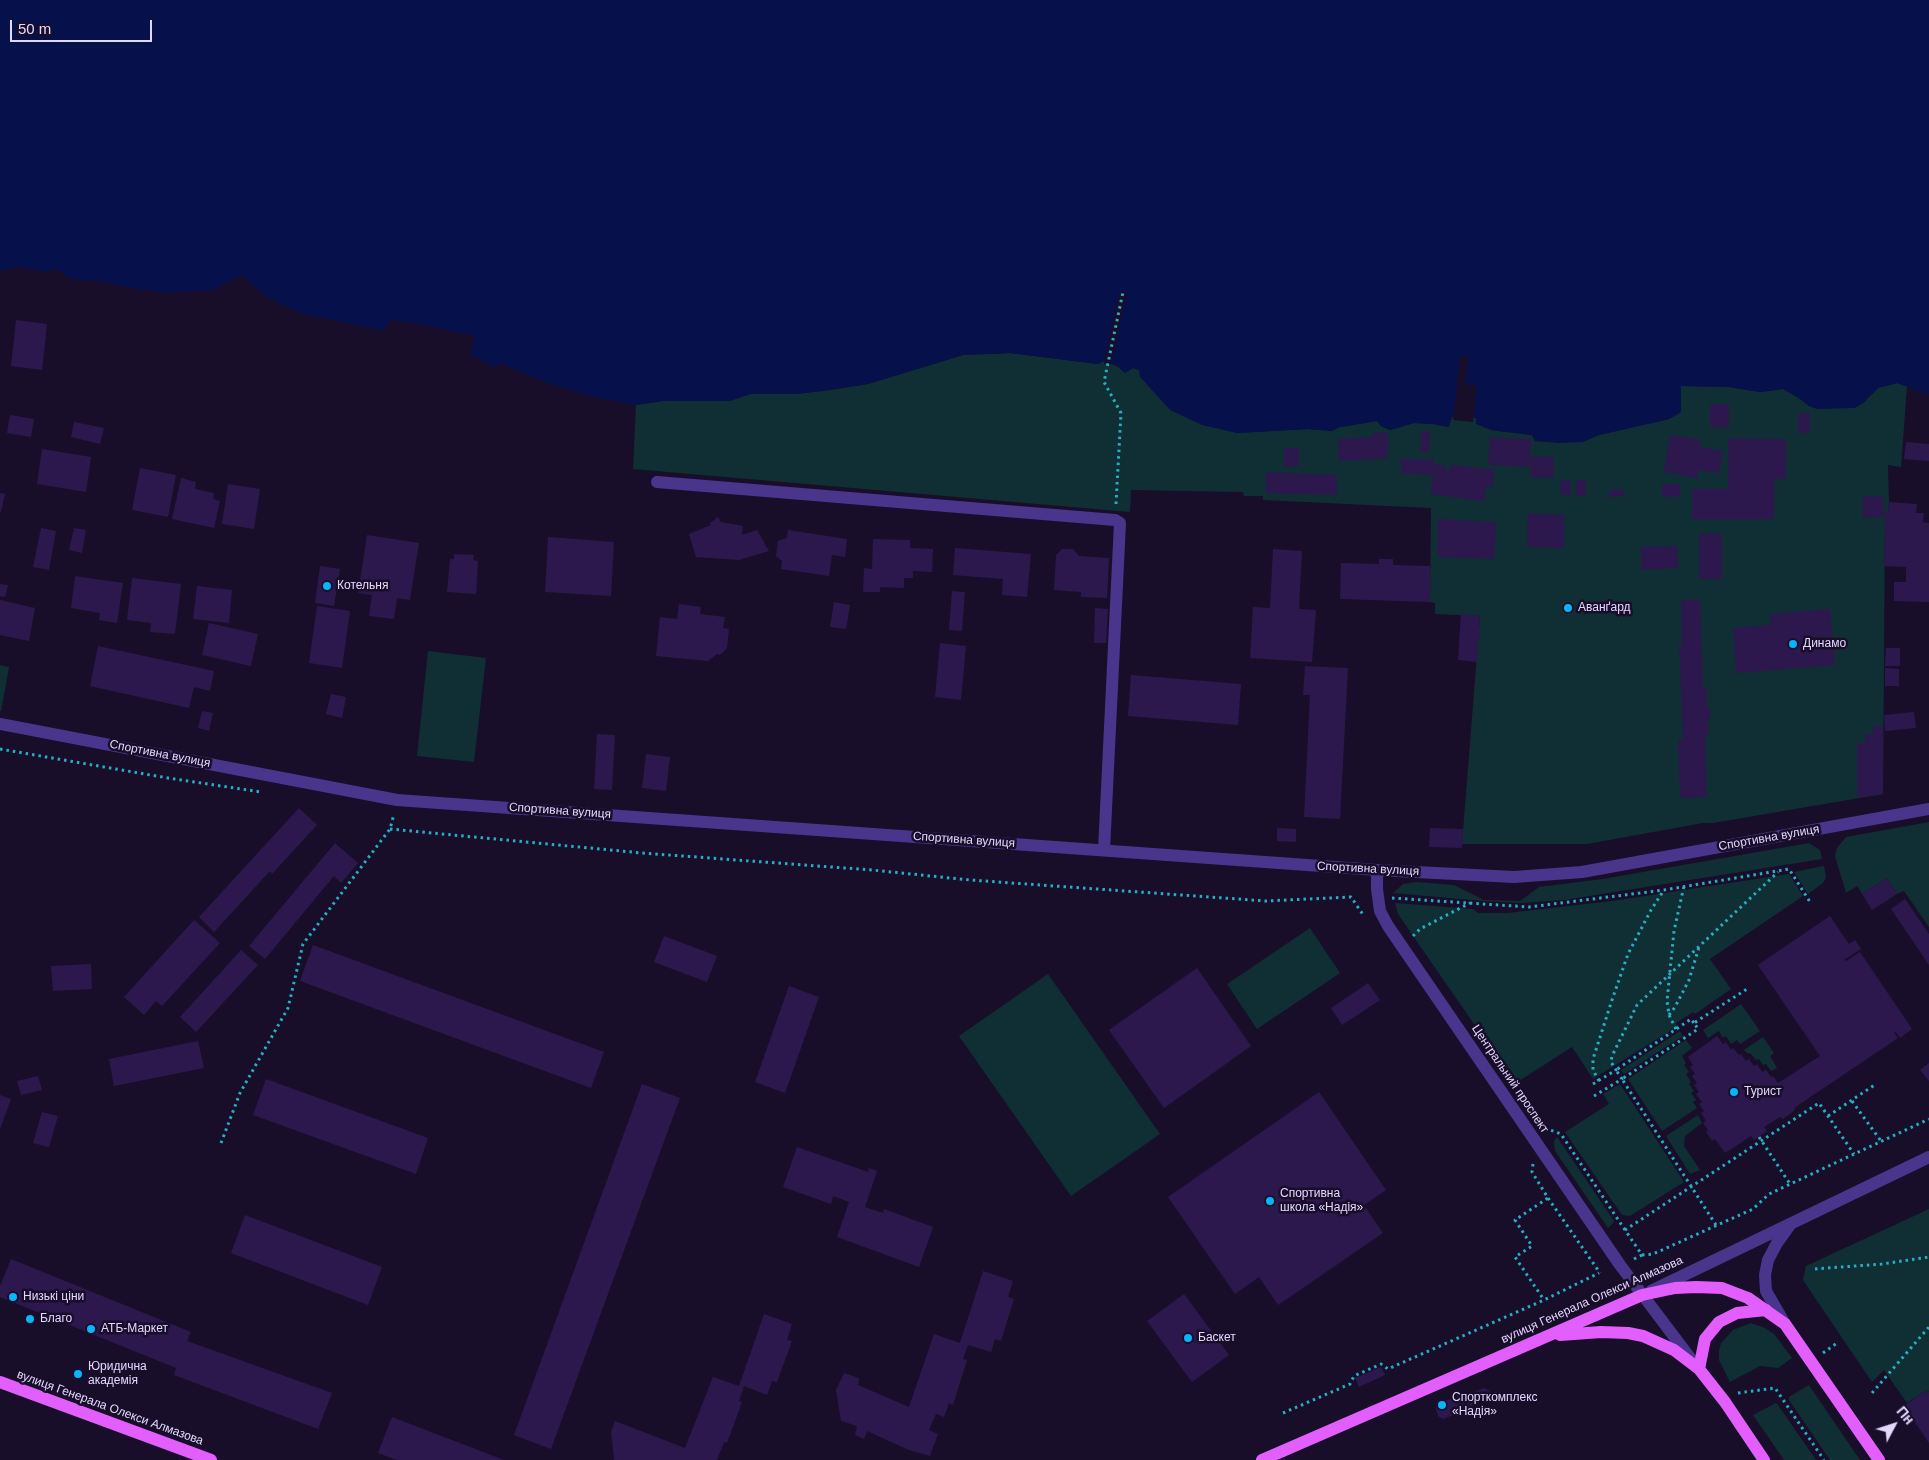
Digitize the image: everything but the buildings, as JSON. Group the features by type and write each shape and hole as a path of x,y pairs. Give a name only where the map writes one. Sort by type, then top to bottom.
{"main road":[{"path":"1642,1295 1696,1286 1722,1288 1748,1298 1766,1310 1785,1324 1878,1460"},
{"name":"вулиця Генерала Олекси Алмазова","path":"1262,1460 1642,1295"},
{"path":"1540,1338 1573,1333 1601,1332 1644,1336 1674,1350 1699,1369 1705,1339 1719,1322 1737,1313 1766,1310"},
{"name":"Центральний проспект","path":"1699,1369 1764,1460"},
{"name":"вулиця Генерала Олекси Алмазова","path":"0,1382 211,1460"}],"street":[{"path":"657,482 1115,520 1120,523 1104,850"},
{"name":"Спортивна вулиця","path":"0,724 397,800 1377,870 1514,877 1582,872 1929,809"},
{"name":"Центральний проспект","path":"1377,870 1380,911 1398,940 1642,1295 1699,1369"},
{"name":"вулиця Генерала Олекси Алмазова","path":"1642,1295 1929,1157"},
{"path":"1785,1324 1766,1291 1765,1275 1768,1260 1776,1243 1791,1223"}],"path":[{"path":"1115,520 1121,413 1104,382 1123,292"},
{"path":"0,749 168,778 265,792"},
{"path":"221,1143 240,1093 288,1008 303,944 390,829 397,800"},
{"path":"390,829 642,853 872,870 970,880 1266,901 1378,897 1529,907 1664,890 1789,869 1810,902"},
{"path":"1716,1225 1611,1062 1612,1056 1637,1005 1779,871"},
{"path":"1676,1029 1668,1015 1667,1001 1674,931 1684,886"},
{"path":"1599,1080 1593,1070 1593,1059 1621,972 1628,954 1651,910 1664,890"},
{"path":"1351,897 1366,919"},
{"path":"1412,939 1420,928 1470,903"},
{"path":"1668,1015 1675,1007 1689,980 1699,946"},
{"path":"1694,1023 1748,989"},
{"path":"1593,1084 1691,1019 1698,1029 1594,1096"},
{"path":"1828,1116 1876,1084"},
{"path":"1852,1101 1881,1141"},
{"path":"1642,1255 1625,1230 1760,1139 1819,1103 1854,1154"},
{"path":"1631,1260 1642,1255 1653,1254 1753,1208 1769,1194 1929,1119"},
{"path":"1760,1139 1790,1184"},
{"path":"1534,1161 1532,1172 1599,1273"},
{"path":"1544,1300 1516,1257 1532,1246 1515,1220 1548,1198"},
{"path":"1815,1269 1882,1264 1929,1257"},
{"path":"1283,1413 1350,1384 1354,1376 1381,1364 1388,1368 1544,1300 1604,1271"},
{"path":"1872,1393 1929,1327"},
{"path":"1822,1354 1837,1343"},
{"path":"1736,1393 1775,1388 1824,1460"}],"green space":[{"path":"1010,353 1098,364 1104,361 1117,366 1125,373 1133,368 1139,370 1237,433 1308,429 1332,431 1340,427 1377,421 1381,426 1390,430 1414,423 1448,427 1452,417 1476,418 1491,430 1532,435 1535,441 1582,442 1599,435 1669,419 1681,412 1680,386 1729,387 1760,392 1783,389 1809,406 1863,403 1878,388 1897,383 1907,386 1901,467 1888,465 1889,502 1888,511 1885,511 1883,794 1587,844 1462,844 1480,616 1435,614 1435,603 1430,602 1431,508 1263,500 1263,496 1244,496 1243,492 1131,490 1130,512 633,469 636,405 663,401 729,401 751,394 797,394 831,390 868,384 963,355"},
{"path":"428,651 486,658 474,762 417,756"},
{"path":"0,665 9,667 1,711 0,711"},
{"path":"1929,822 1929,927 1904,891 1897,894 1887,878 1862,894 1857,886 1846,893 1835,856 1837,848 1846,837"},
{"path":"1809,843 1820,850 1822,859 1564,900 1521,903 1393,893 1403,884 1417,882 1454,885 1484,900 1520,901 1539,887 1603,879"},
{"path":"1824,866 1826,878 1823,883 1808,894 1794,872"},
{"path":"1789,874 1803,896 1710,959 1731,989 1695,1014 1693,1012 1676,1023 1678,1026 1593,1079 1572,1047 1519,1081 1514,1082 1398,914 1395,903 1473,909 1478,913 1508,913 1612,901"},
{"path":"1310,928 1340,973 1257,1029 1227,984"},
{"path":"1048,974 1160,1134 1071,1196 959,1036"},
{"path":"1741,1004 1760,1031 1740,1044 1737,1040 1731,1044 1726,1036 1723,1038 1719,1031 1708,1038 1703,1030"},
{"path":"1680,1031 1683,1036 1624,1074 1621,1070"},
{"path":"1763,1037 1774,1053 1770,1056 1777,1068 1771,1071 1766,1064 1763,1065 1759,1059 1756,1060 1750,1053 1748,1054 1744,1050"},
{"path":"1686,1040 1692,1048 1682,1056 1686,1063 1684,1065 1689,1072 1686,1074 1691,1082 1689,1084 1694,1091 1691,1093 1696,1100 1693,1102 1697,1108 1662,1131 1628,1079"},
{"path":"1620,1084 1684,1182 1630,1216 1622,1215 1565,1132 1609,1104 1603,1094"},
{"path":"1698,1115 1702,1123 1685,1136 1684,1146 1700,1170 1690,1174 1666,1136"},
{"path":"1557,1137 1614,1221 1608,1228 1555,1151 1554,1141"},
{"path":"1929,1209 1929,1392 1927,1390 1907,1403 1884,1370 1872,1382 1803,1280 1806,1266"},
{"path":"1751,1323 1765,1328 1774,1334 1792,1358 1778,1368 1760,1366 1730,1382 1719,1360 1721,1343 1733,1330"},
{"path":"1809,1385 1860,1460 1830,1460 1789,1400 1789,1397"},
{"path":"1776,1403 1816,1460 1784,1460 1753,1415"}],"shaded area":[{"path":"0,0 1929,0 1929,395 1897,383 1878,388 1855,408 1817,409 1783,389 1760,392 1729,387 1681,386 1681,412 1669,419 1599,435 1582,442 1559,443 1535,441 1532,435 1491,430 1476,424 1476,418 1452,417 1449,427 1414,423 1390,430 1381,426 1377,421 1340,427 1332,431 1308,429 1237,433 1202,425 1170,410 1140,377 1139,370 1133,368 1125,373 1117,366 1104,361 1098,364 1010,353 963,355 868,384 797,394 751,394 729,401 663,401 636,405 598,398 547,383 502,363 493,367 471,355 475,336 391,320 384,331 300,313 267,297 244,276 237,277 214,290 167,293 100,281 71,279 56,269 43,272 19,266 0,271"}],"pier":[{"path":"1119,292 1127,293 1111,365 1104,364"},
{"path":"1460,356 1468,357 1465,384 1477,386 1473,422 1453,420"}],"place":[{"name":"Котельня","path":"327,586"},
{"name":"Аванґард","path":"1568,608"},
{"name":"Динамо","path":"1793,644"},
{"name":"Турист","path":"1734,1092"},
{"name":"Спортивна школа «Надія»","path":"1270,1201"},
{"name":"Низькі ціни","path":"13,1297"},
{"name":"Благо","path":"30,1319"},
{"name":"АТБ-Маркет","path":"91,1329"},
{"name":"Баскет","path":"1188,1338"},
{"name":"Юридична академія","path":"78,1374"},
{"name":"Спорткомплекс «Надія»","path":"1442,1405"}]}
